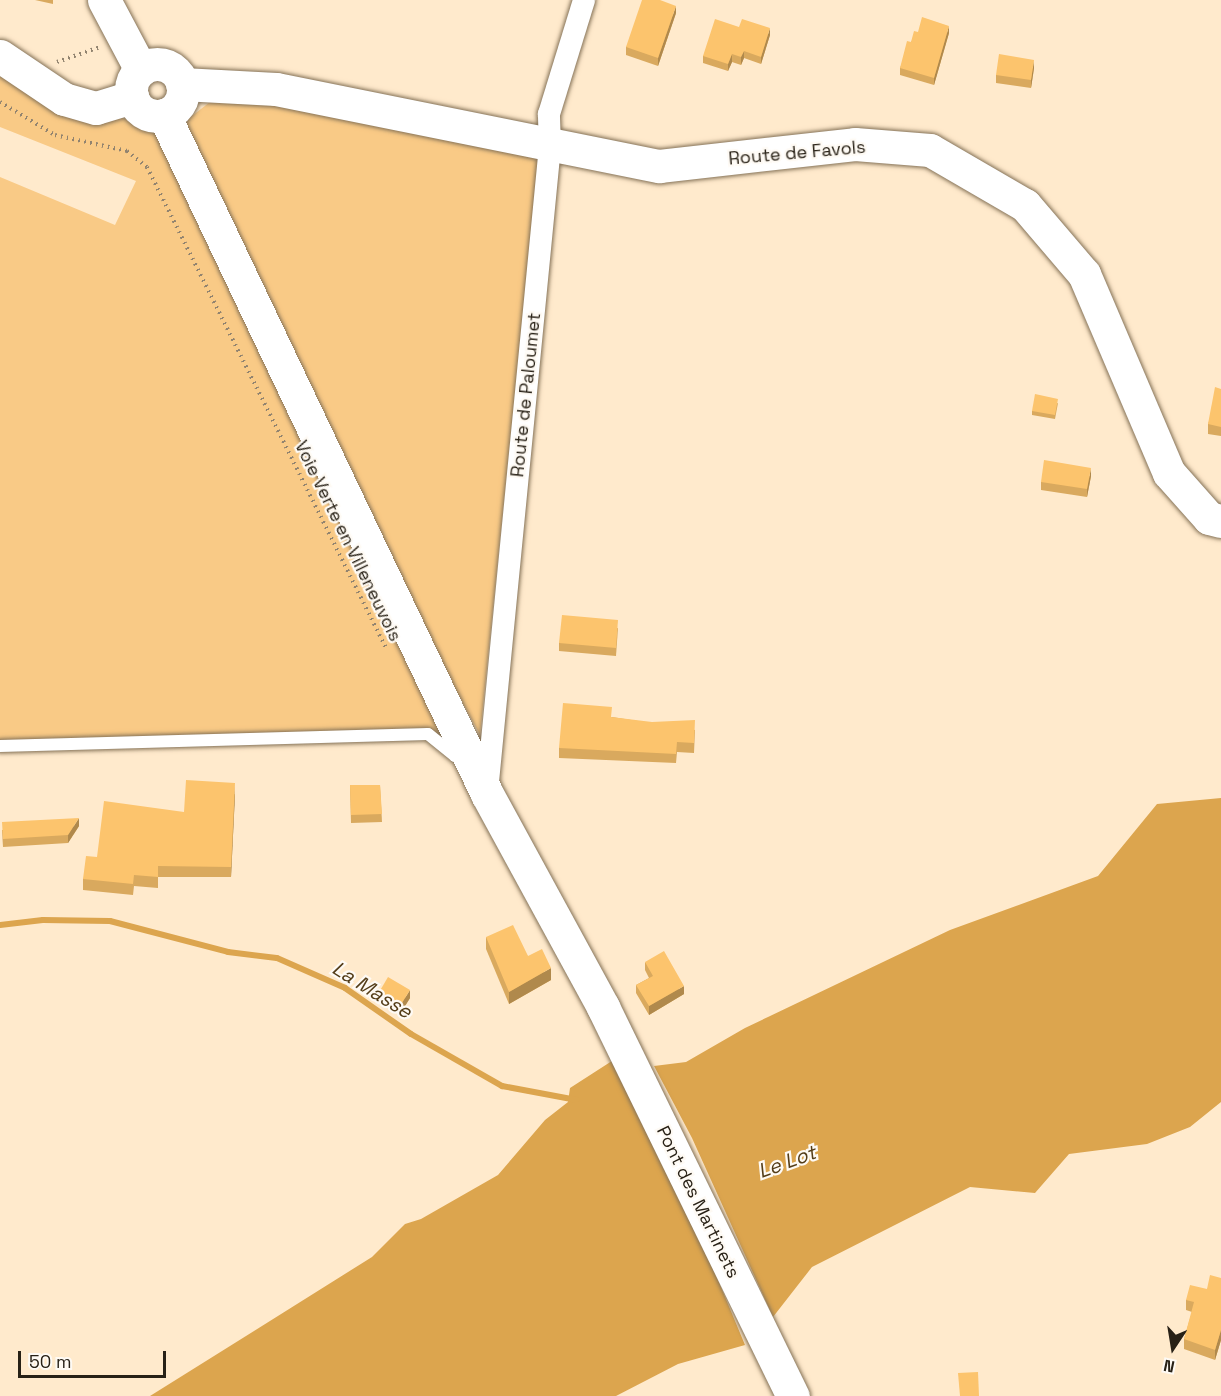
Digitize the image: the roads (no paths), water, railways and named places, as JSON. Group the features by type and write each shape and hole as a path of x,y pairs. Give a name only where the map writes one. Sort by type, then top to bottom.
{"street":[{"path":"2,64 39,82 64,99 96,108 136,83 165,66 182,84 181,99 164,115 141,110 136,83 120,33 104,0"},
{"name":"Route de Paloumet","path":"487,794 550,146 549,114 584,0"},
{"name":"Route de Favols","path":"182,84 276,89 550,146 659,166 855,144 930,150 1025,205 1084,273 1169,473 1209,519 1221,521"},
{"name":"Pont des Martinets","path":"164,115 487,794 603,1007 793,1396"}],"lane":[{"path":"0,746 428,734 455,756 470,756"}],"water":[{"name":"Le Lot","path":"1221,798 1221,1102 1190,1127 1147,1144 1069,1154 1035,1193 970,1187 812,1267 773,1317 692,1138 654,1066 686,1062 745,1028 950,930 1098,876 1157,804"},
{"path":"615,1059 696,1227 745,1345 678,1364 616,1396 150,1396 372,1257 405,1224 421,1219 498,1175 545,1120 568,1102 570,1088"}],"waterway":[{"name":"La Masse","path":"0,925 43,920 110,921 228,952 277,958 345,988 411,1034 502,1086 577,1100"}]}
